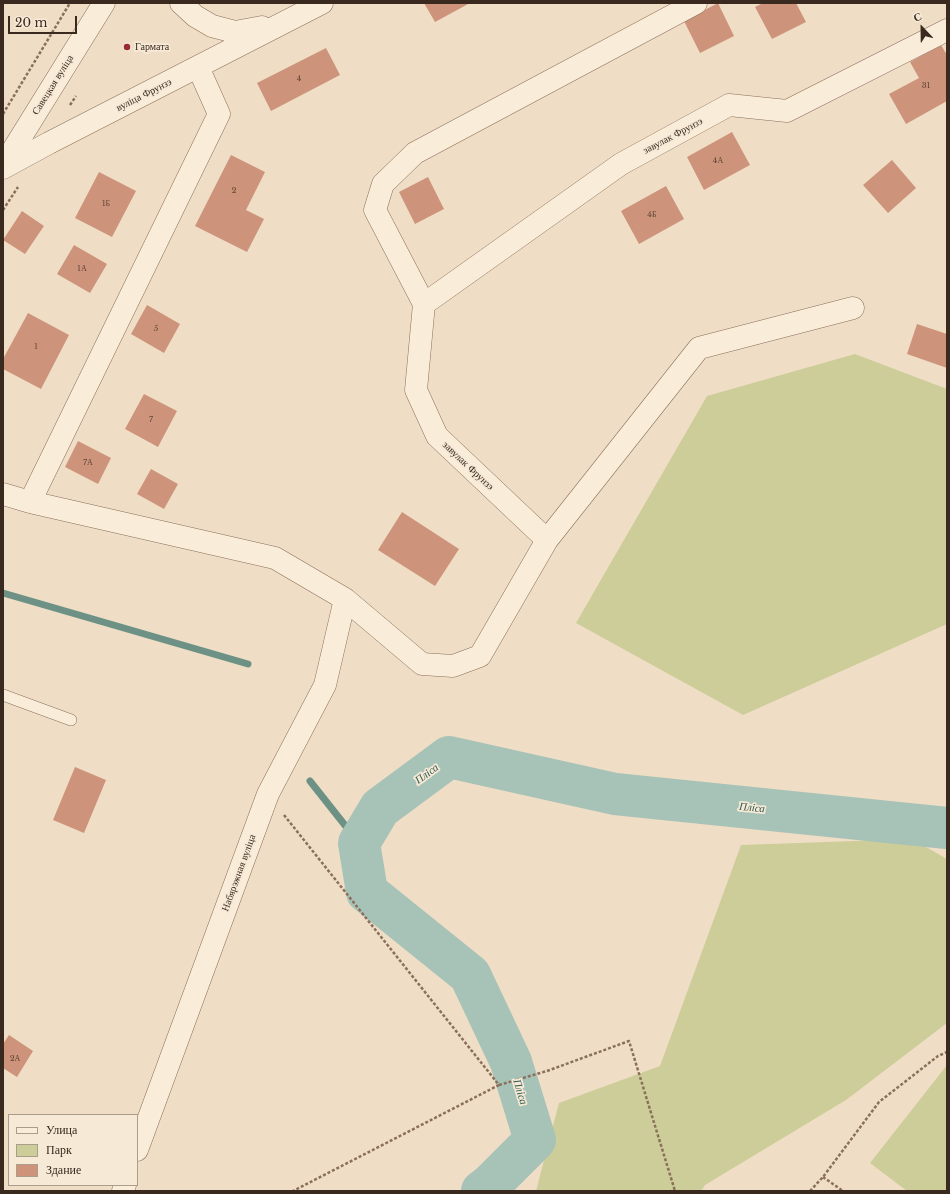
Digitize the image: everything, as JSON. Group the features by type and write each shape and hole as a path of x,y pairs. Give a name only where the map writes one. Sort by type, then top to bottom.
{"street":[{"name":"Савецкая вуліца","path":"3,167 104,3"},
{"name":"вуліца Фрунзэ","path":"181,3 195,16 212,26 235,32 285,23"},
{"name":"вуліца Фрунзэ","path":"3,167 322,3"},
{"path":"424,304 375,210 383,184 415,153 696,3"},
{"name":"завулак Фрунзэ","path":"547,540 437,436 416,390 424,304 621,164 729,105 786,111 947,30"},
{"path":"30,502 219,114 198,67"},
{"path":"3,494 30,502 275,558 345,599 422,664 453,666 480,656 547,540 699,348 853,308"},
{"name":"Набярэжная вуліца","path":"138,1147 268,794 325,685 345,599"}],"lane":[{"path":"3,695 71,720"}],"path":[{"path":"3,114 70,3"},
{"path":"268,794 499,1086"},
{"path":"293,1191 499,1086 547,1071 630,1041 675,1191"},
{"path":"810,1191 823,1177 879,1102 938,1056 947,1052"},
{"path":"823,1177 843,1191"}],"green space":[{"path":"855,354 947,389 947,624 743,715 576,623 707,396"},
{"path":"912,839 947,859 947,1023 846,1100 705,1185 701,1191 536,1191 559,1103 660,1066 741,845"},
{"path":"947,1065 947,1191 907,1191 870,1163"}],"building":[{"path":"424,3 470,3 435,22"},
{"path":"718,3 734,36 700,53 684,21"},
{"path":"763,3 796,3 806,22 772,39 755,7"},
{"path":"941,45 947,55 947,101 906,124 889,94 919,78 910,62"},
{"path":"326,48 340,75 271,111 257,83"},
{"path":"732,132 750,165 704,190 687,157"},
{"path":"231,155 265,172 246,210 264,219 247,252 195,226"},
{"path":"892,160 916,188 888,213 863,185"},
{"path":"99,172 136,191 112,237 75,218"},
{"path":"428,177 444,209 415,224 399,192"},
{"path":"666,186 684,219 639,244 621,211"},
{"path":"22,211 44,226 25,254 3,240"},
{"path":"74,245 107,264 90,293 57,274"},
{"path":"147,305 180,324 164,353 131,334"},
{"path":"28,313 69,335 41,389 3,369 3,359"},
{"path":"917,324 947,334 947,368 907,354"},
{"path":"144,394 177,411 158,447 125,429"},
{"path":"78,441 111,458 98,484 65,467"},
{"path":"151,469 178,484 164,509 137,494"},
{"path":"402,512 459,549 435,586 378,550"},
{"path":"75,767 106,780 84,833 53,820"},
{"path":"9,1035 33,1051 17,1077 3,1068 3,1044"}],"waterway":[{"path":"3,593 248,664"},
{"name":"Пліса","path":"482,1191 490,1185 535,1140 511,1062 470,975 367,892 359,843 380,808 449,757 615,794 947,828"},
{"path":"310,781 359,843"}],"place":[{"name":"Гармата","path":"127,47"}]}
